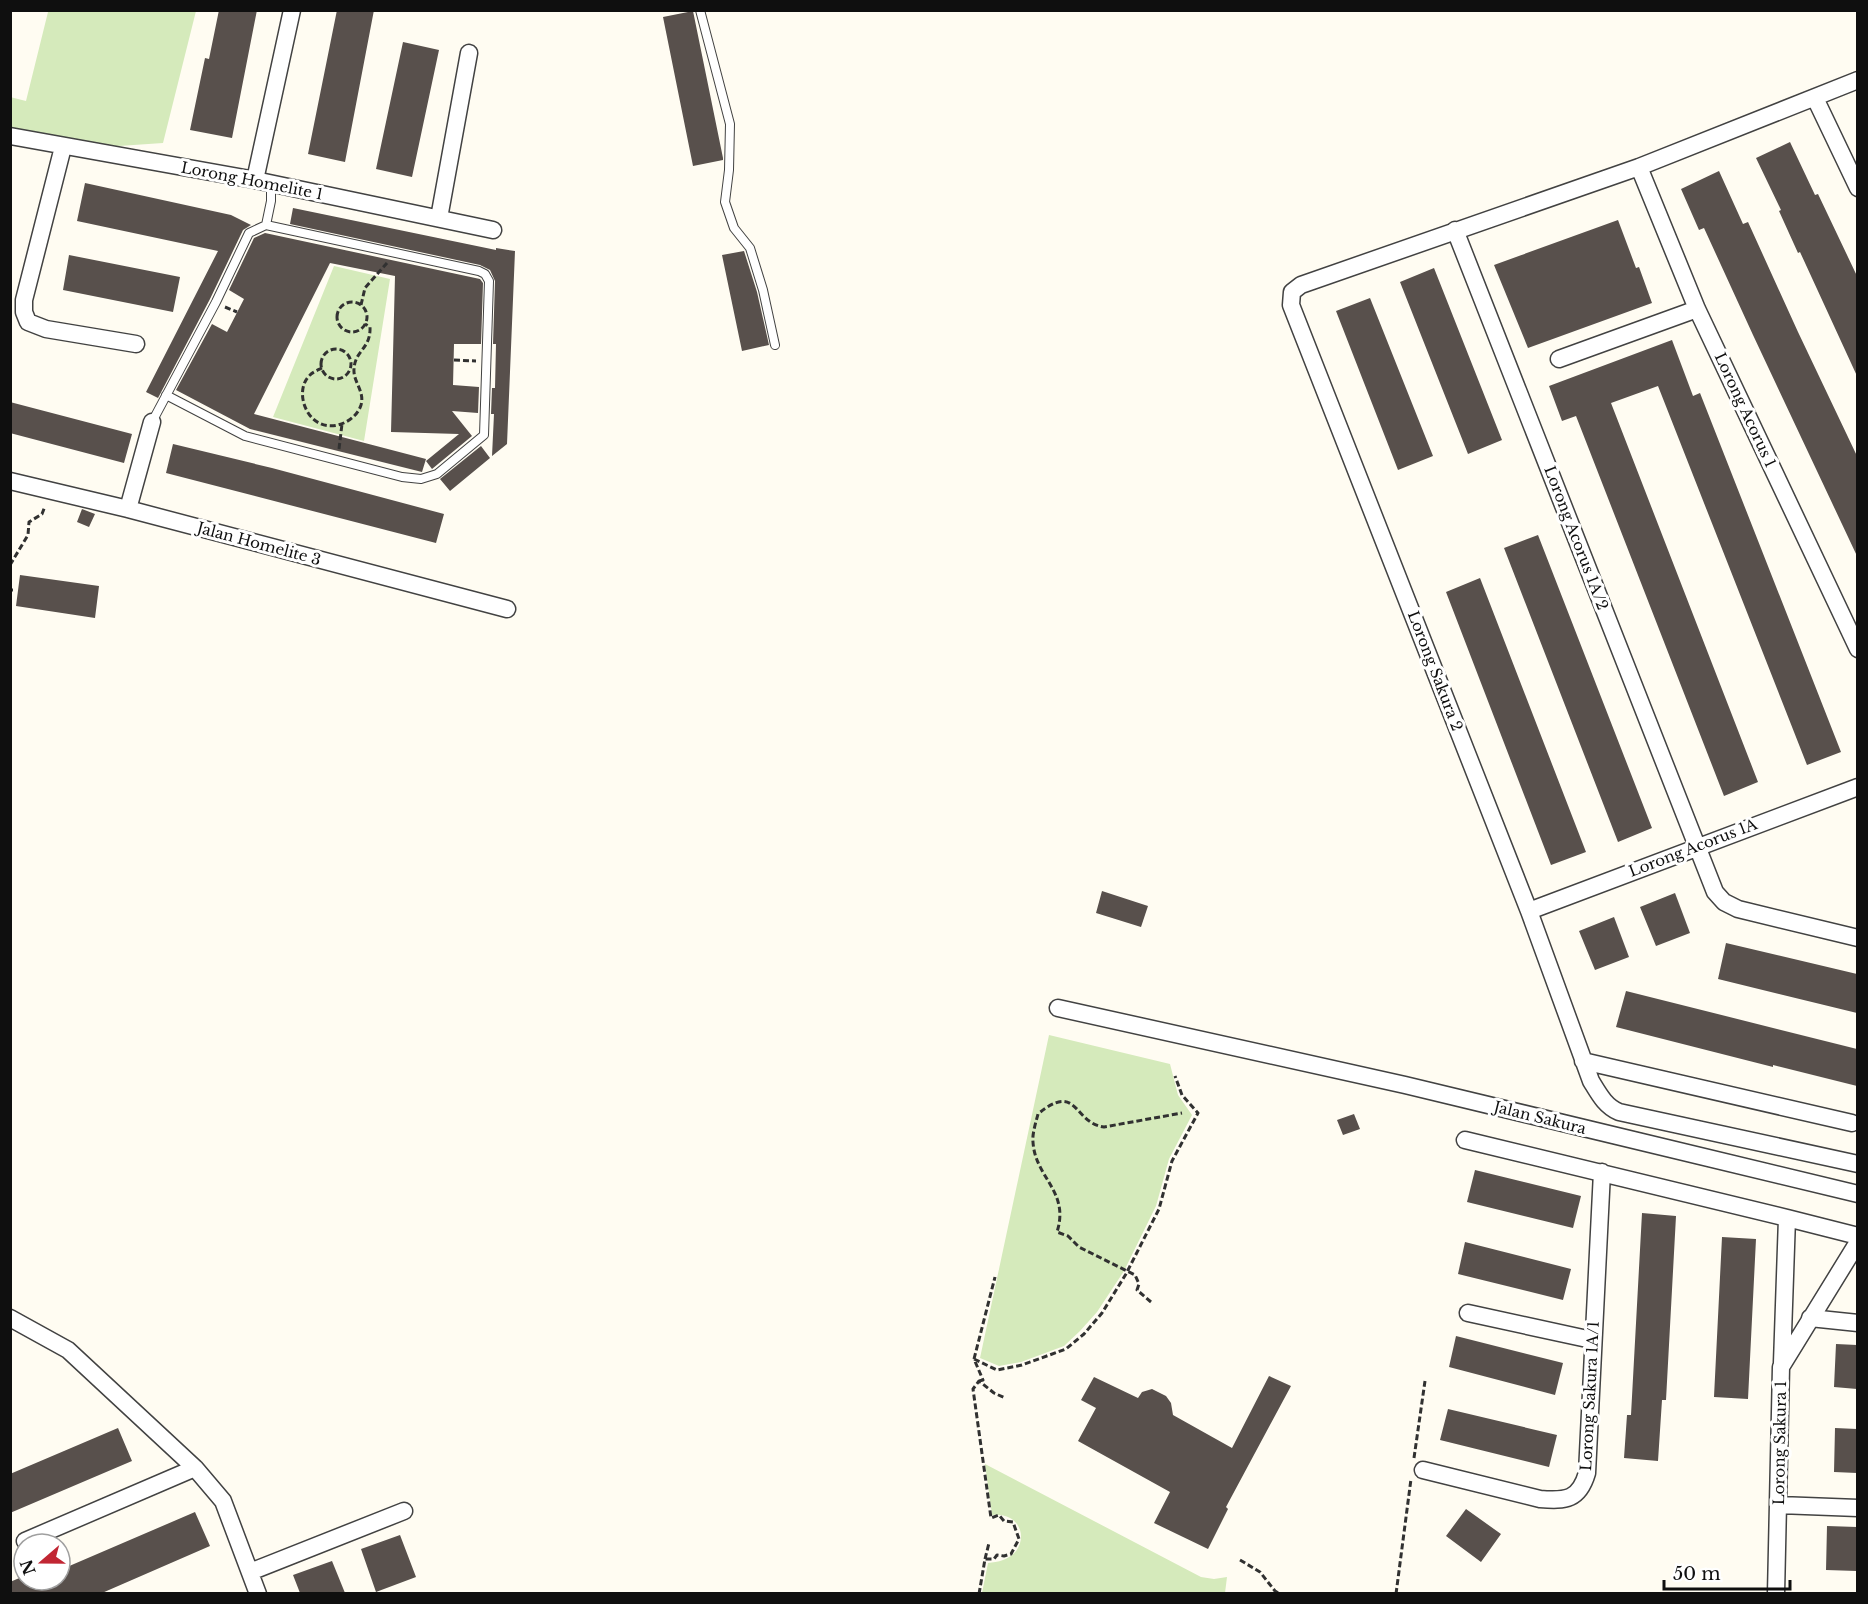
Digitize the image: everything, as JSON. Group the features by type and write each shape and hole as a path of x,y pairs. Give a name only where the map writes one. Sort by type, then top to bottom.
{"street":[{"path":"263,182 292,10"},
{"path":"439,218 469,53"},
{"path":"1455,230 1639,167 1857,80"},
{"path":"1815,98 1857,188"},
{"name":"Lorong Homelite 1","path":"10,136 263,182 493,230"},
{"path":"63,147 24,300 24,312 28,322 46,329 136,344"},
{"name":"Lorong Acorus 1","path":"1639,167 1697,309 1857,649"},
{"name":"Lorong Sakura 2","path":"1455,230 1301,285 1292,292 1291,305 1529,911 1583,1061"},
{"name":"Lorong Acorus 1A/2","path":"1455,230 1715,892 1724,902 1738,909 1857,938"},
{"path":"1559,359 1697,309"},
{"path":"128,509 152,422"},
{"name":"Jalan Homelite 3","path":"10,481 128,509 507,609"},
{"name":"Lorong Acorus 1A","path":"1529,911 1857,787"},
{"name":"Jalan Sakura","path":"1058,1008 1416,1088 1857,1194"},
{"path":"1583,1061 1852,1123"},
{"path":"1583,1061 1600,1096 1610,1109 1620,1113 1857,1164"},
{"path":"1465,1140 1857,1236"},
{"name":"Lorong Sakura 1A/1","path":"1416,1468 1540,1499 1558,1501 1574,1496 1583,1486 1587,1473 1602,1172"},
{"path":"1781,1367 1787,1218"},
{"name":"Lorong Sakura 1","path":"1776,1593 1781,1367 1857,1242"},
{"path":"1468,1312 1592,1340"},
{"path":"10,1318 68,1350 195,1467 223,1501 258,1593"},
{"path":"1810,1318 1857,1323"},
{"path":"46,1532 195,1467"},
{"path":"1779,1505 1857,1508"},
{"path":"250,1572 404,1510"}],"lane":[{"path":"700,10 730,124 729,170 725,202 734,228 750,248 763,290 775,345"},
{"path":"263,182 271,201 266,225"},
{"path":"152,422 166,395 216,302 249,233 266,225 479,271 485,274 489,281 484,435 437,474 421,479 402,477 245,436 166,395"}],"path":[{"path":"361,306 365,288 396,253"},
{"path":"347,302 361,306 366,314 364,324 357,330 348,331 340,326 336,317 339,308 347,302"},
{"path":"322,368 309,375 303,386 302,399 307,412 320,424 334,426 342,424 354,416 361,405 362,394 354,372 358,354 367,345 370,335 370,327 364,324"},
{"path":"334,349 347,354 351,364 344,377 334,379 325,374 322,368 323,356 334,349"},
{"path":"454,360 487,361"},
{"path":"350,369 354,372"},
{"path":"338,459 342,424"},
{"path":"10,565 28,535 29,522 42,513 51,491"},
{"path":"974,1359 997,1370 1022,1365 1066,1349 1084,1334 1102,1313 1159,1209 1172,1161 1198,1113 1182,1095 1175,1077"},
{"path":"1151,1302 1137,1290 1139,1284 1135,1275 1078,1247 1068,1236 1057,1233 1061,1221 1059,1201 1046,1177 1033,1142 1038,1114 1059,1101 1073,1105 1096,1126 1104,1127 1182,1113"},
{"path":"985,1559 1011,1554 1019,1539 1013,1522 1004,1521 999,1515 991,1518 972,1392 979,1381 983,1380 974,1359 994,1277"},
{"path":"979,1381 994,1393 1005,1398"},
{"path":"1396,1593 1416,1468 1425,1381"},
{"path":"979,1593 989,1543"},
{"path":"1240,1560 1260,1572 1275,1591 1280,1593"}],"green space":[{"path":"39,11 196,11 163,143 104,147 11,129 10,97 26,101 48,12"},
{"path":"334,266 390,279 364,441 273,417"},
{"path":"1049,1035 1170,1064 1178,1095 1192,1115 1169,1159 1156,1206 1124,1271 1097,1312 1064,1346 1021,1362 999,1366 980,1358"},
{"path":"985,1464 1201,1577 1214,1579 1227,1577 1225,1593 982,1593 988,1563 1001,1561 1012,1555 1018,1549 1021,1541 1018,1526 1012,1520 1004,1516 992,1515"}],"building":[{"path":"219,10 257,10 232,138 190,130 205,58 209,59"},
{"path":"337,10 374,10 345,162 308,154"},
{"path":"693,11 723,160 693,166 663,17"},
{"path":"403,42 439,50 412,177 376,169"},
{"path":"1790,142 1857,276 1857,376 1800,252 1798,253 1779,211 1781,210 1756,158"},
{"path":"1719,171 1743,224 1748,222 1857,456 1857,556 1704,228 1699,230 1681,189"},
{"path":"85,183 231,215 251,225 243,230 158,398 146,392 218,251 77,221"},
{"path":"293,208 496,250 496,248 515,251 507,444 492,456 494,414 491,414 492,388 495,388 496,344 493,344 495,281 490,270 480,265 290,224"},
{"path":"1618,220 1652,303 1528,348 1494,265"},
{"path":"265,233 480,279 483,283 481,344 454,344 453,385 479,387 478,413 452,411 472,436 432,469 426,461 459,434 391,432 395,276 330,263 254,414 426,459 422,472 250,429 176,390 212,324 227,332 244,299 229,290 254,238"},
{"path":"744,251 757,292 769,345 742,351 722,255"},
{"path":"69,255 180,277 173,312 63,290"},
{"path":"1434,268 1502,440 1468,454 1400,282"},
{"path":"1370,298 1433,456 1398,470 1336,311"},
{"path":"1672,340 1693,396 1700,393 1841,752 1807,765 1658,386 1611,403 1758,782 1724,796 1576,416 1562,421 1549,386"},
{"path":"10,402 132,434 124,463 10,433"},
{"path":"173,444 444,514 436,543 166,473"},
{"path":"481,446 490,458 450,491 440,479"},
{"path":"82,509 95,514 89,527 77,522"},
{"path":"1538,535 1652,828 1618,842 1504,548"},
{"path":"20,575 99,586 95,618 16,606"},
{"path":"1480,578 1586,852 1551,865 1446,592"},
{"path":"1102,891 1148,906 1141,927 1096,913"},
{"path":"1675,893 1690,933 1656,946 1640,907"},
{"path":"1614,917 1629,957 1595,970 1579,931"},
{"path":"1726,943 1857,974 1857,1013 1718,979"},
{"path":"1626,991 1857,1049 1857,1086 1616,1027"},
{"path":"1354,1114 1360,1129 1343,1135 1337,1120"},
{"path":"1475,1170 1581,1196 1573,1228 1467,1202"},
{"path":"1642,1213 1676,1216 1666,1400 1662,1400 1658,1461 1624,1458 1627,1415 1631,1415"},
{"path":"1722,1237 1756,1239 1748,1399 1714,1397"},
{"path":"1465,1242 1571,1269 1563,1300 1458,1274"},
{"path":"1456,1336 1563,1363 1555,1395 1449,1367"},
{"path":"1836,1344 1857,1345 1857,1389 1834,1387"},
{"path":"1269,1376 1291,1386 1226,1507 1228,1509 1208,1549 1154,1523 1170,1492 1078,1441 1096,1408 1081,1400 1094,1377 1138,1398 1142,1392 1152,1389 1166,1396 1171,1403 1173,1415 1232,1448"},
{"path":"1448,1409 1557,1435 1549,1467 1440,1440"},
{"path":"118,1428 132,1461 10,1513 10,1474"},
{"path":"1835,1428 1857,1429 1857,1473 1834,1472"},
{"path":"1466,1509 1501,1534 1481,1562 1446,1536"},
{"path":"195,1512 210,1546 102,1593 10,1593 10,1582 12,1581 12,1592 72,1592 72,1565"},
{"path":"1827,1526 1857,1527 1857,1571 1826,1570"},
{"path":"400,1535 416,1577 376,1592 361,1549"},
{"path":"332,1561 345,1593 300,1593 293,1575"}]}
